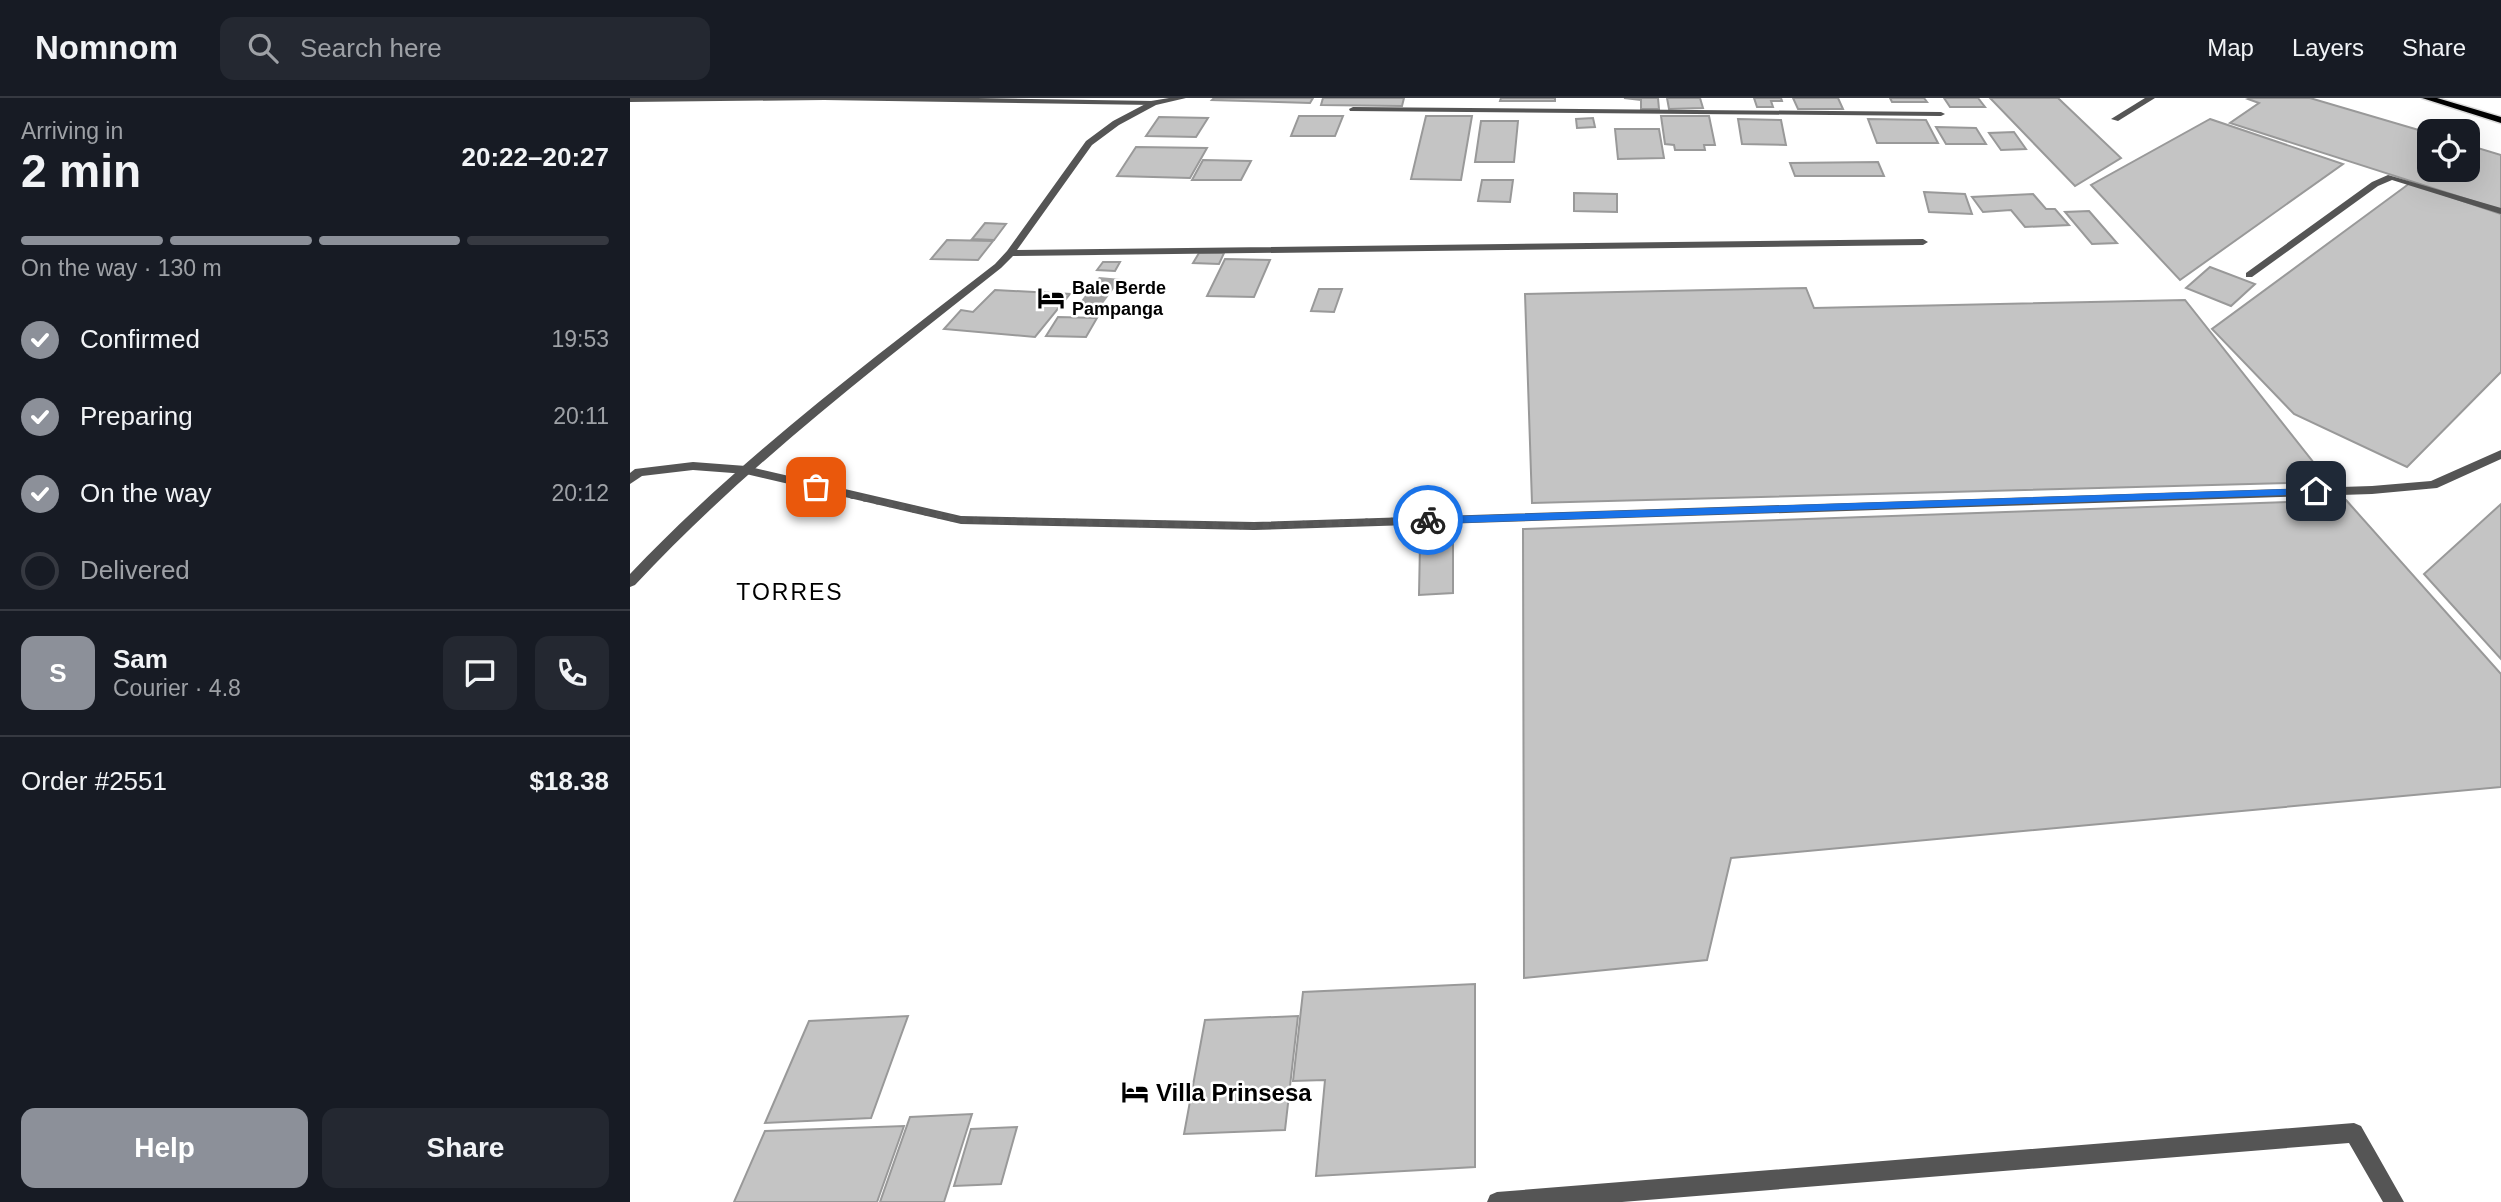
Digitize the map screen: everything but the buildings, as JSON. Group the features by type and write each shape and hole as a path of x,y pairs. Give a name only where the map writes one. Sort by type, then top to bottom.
{"main road":[{"path":"2427,98 2501,120"}],"street":[{"path":"630,100 824,98 1154,103 1182,98"},
{"path":"1410,110 1413,98"},
{"path":"2115,119 2151,98"},
{"path":"630,582 670,539 746,470 1010,253 1089,144 1116,123 1154,103"},
{"path":"1353,109 1941,114"},
{"path":"2249,275 2375,184 2390,177 2501,211"},
{"path":"1010,253 1923,242"},
{"path":"630,480 639,472 693,466 746,470 961,520 1254,526 2372,490 2433,485 2501,454"},
{"path":"1497,1202 2354,1133 2394,1202"}],"shaded area":[{"path":"1099,277 1121,279 1098,310 1075,309"}],"way so far":[{"path":"816,487 961,520 1254,526 1428,520"}],"place":[{"name":"Bale Berde Pampanga","path":"1051,298"},
{"name":"Villa Prinsesa","path":"1135,1092"}],"district":[{"name":"TORRES","path":"790,592"}],"route":[{"path":"1428,520 2316,491"}]}
